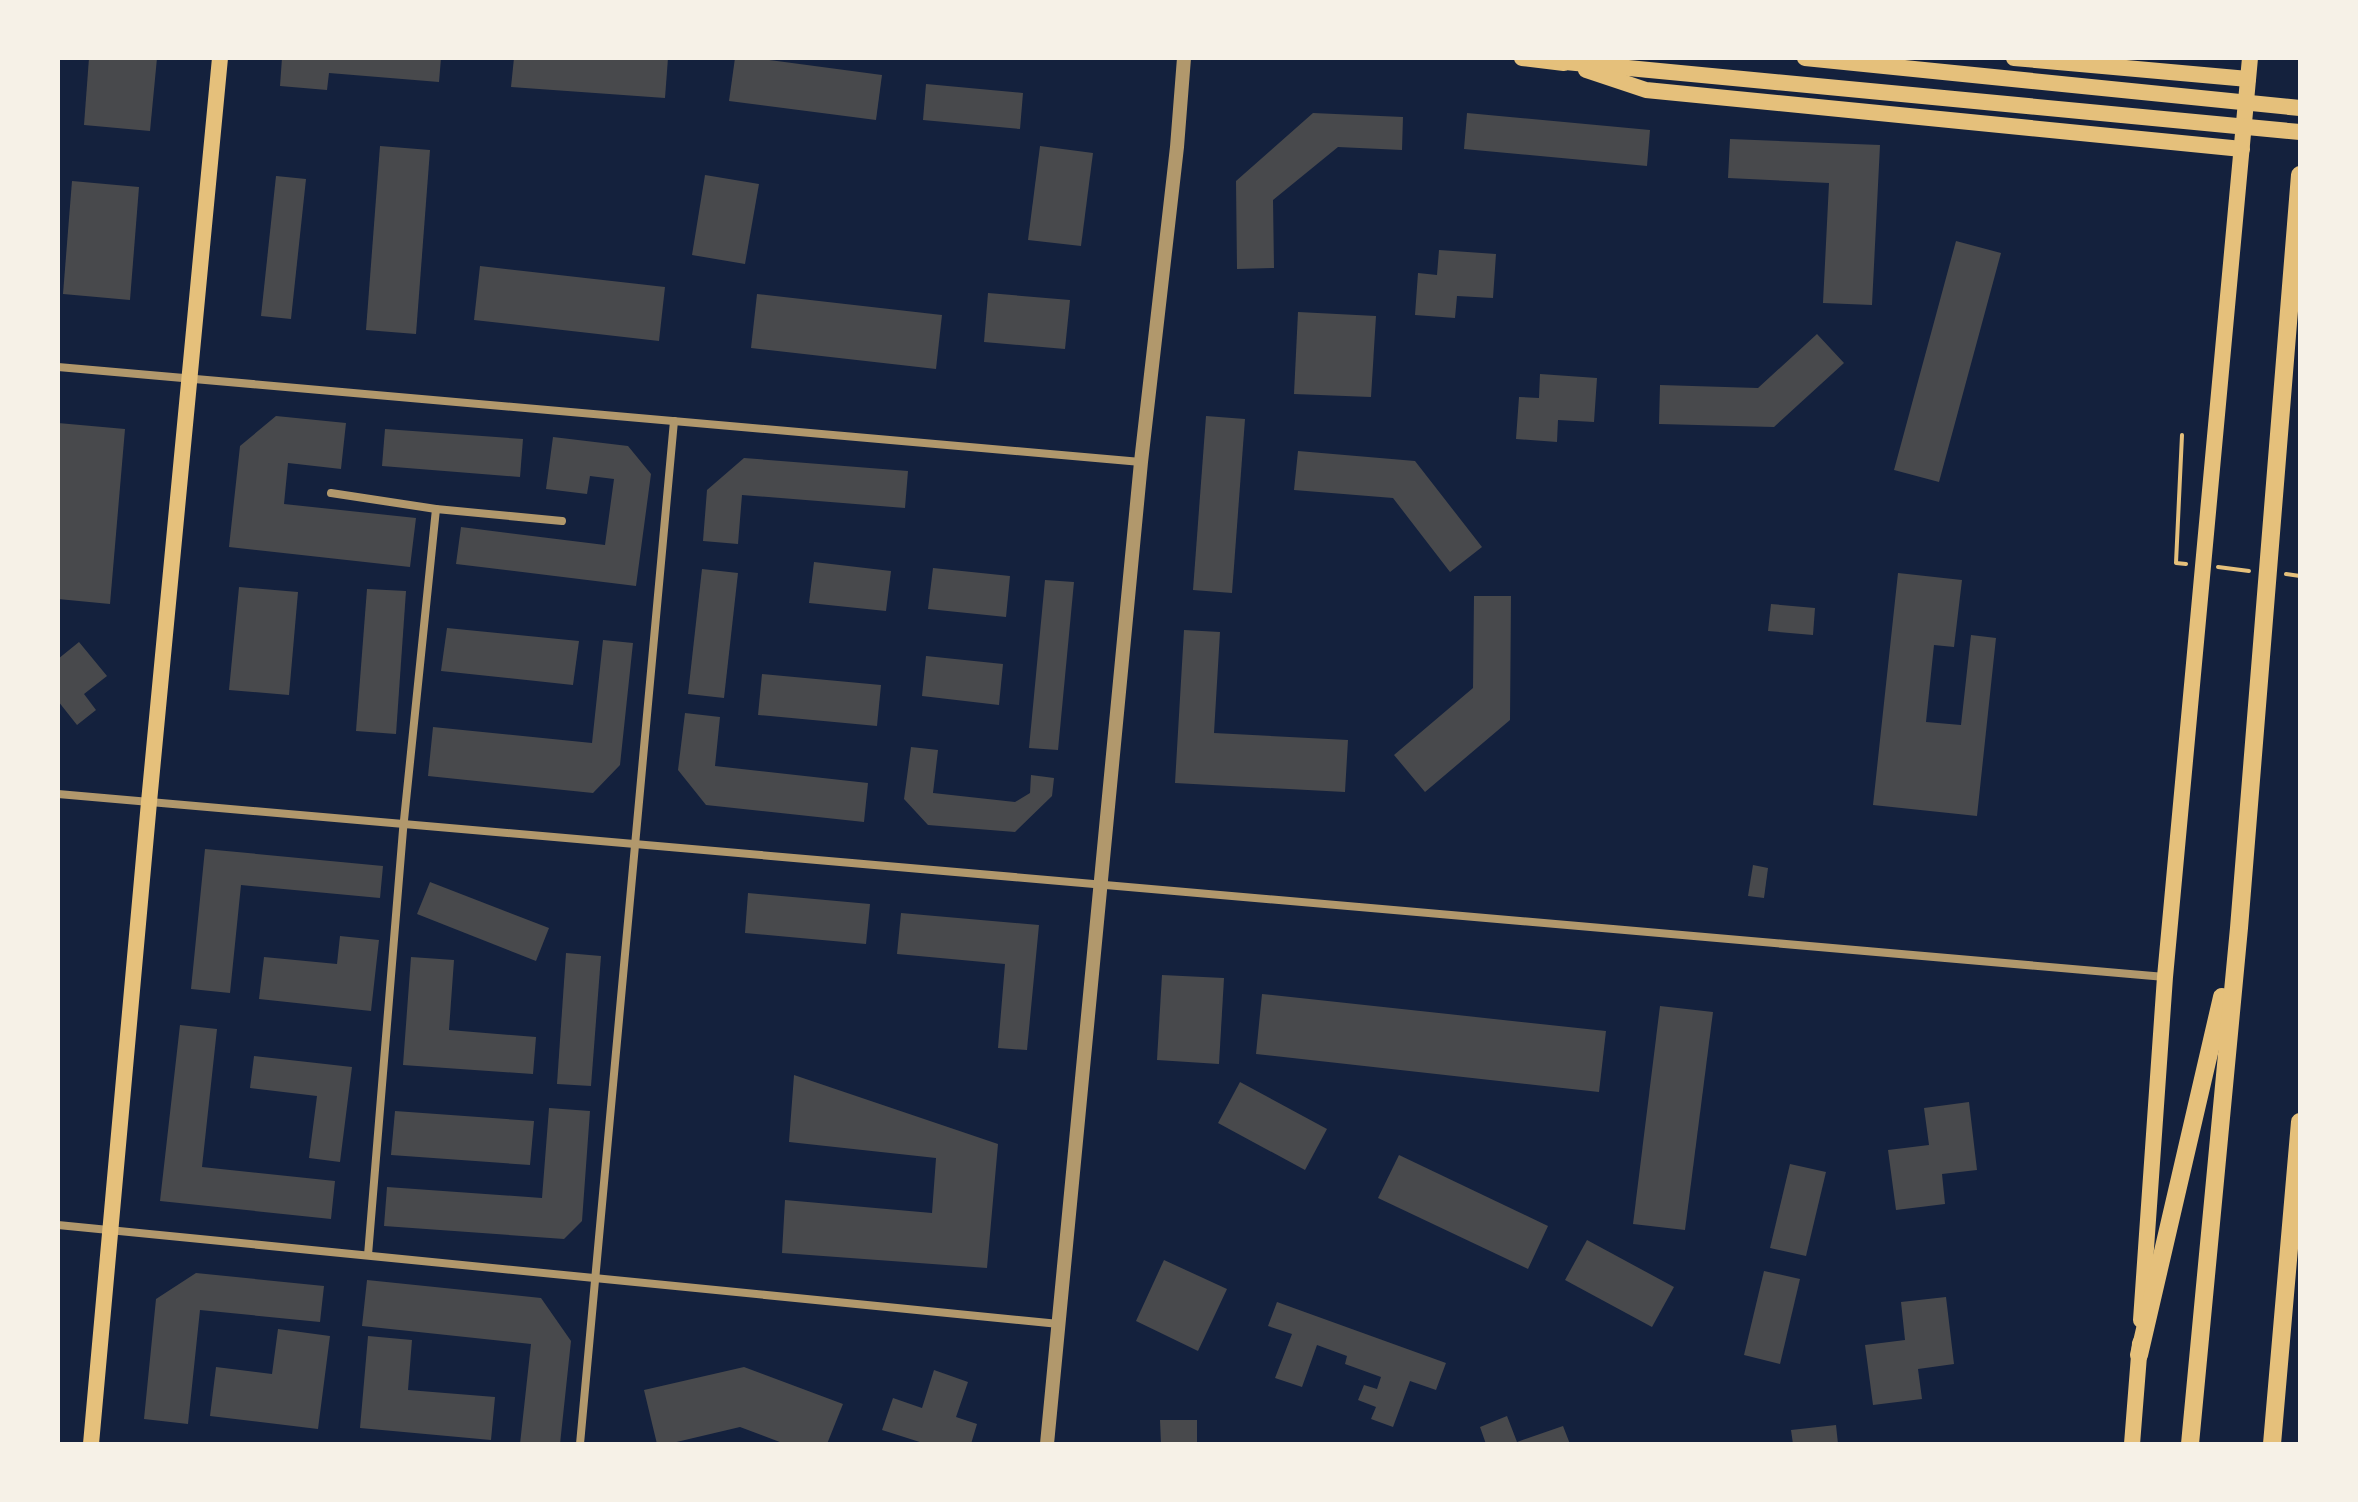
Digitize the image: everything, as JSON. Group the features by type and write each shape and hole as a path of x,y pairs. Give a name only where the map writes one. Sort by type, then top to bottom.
{"highway":[{"path":"2190,1444 2239,928 2300,175"},
{"path":"2139,1355 2239,928"},
{"path":"2272,1444 2300,1122"}],"main road":[{"path":"91,1444 220,58"},
{"path":"1522,58 2300,132"},
{"path":"1805,58 2300,108"},
{"path":"2014,58 2248,79"},
{"path":"2132,1444 2165,977 2250,58"},
{"path":"1555,61 1646,90 2242,149"}],"street":[{"path":"1047,1444 1141,462 1177,147 1184,58"},
{"path":"58,367 1141,462"},
{"path":"580,1444 674,421"},
{"path":"331,493 436,509 562,521"},
{"path":"368,1255 404,824 436,509"},
{"path":"58,794 2165,977"},
{"path":"58,1225 1059,1324"}],"building":[{"path":"89,58 157,58 150,131 84,125"},
{"path":"282,58 441,58 439,82 329,73 327,90 280,86"},
{"path":"514,58 668,58 665,98 511,87"},
{"path":"735,58 882,75 876,120 729,101"},
{"path":"926,84 1023,93 1020,129 923,120"},
{"path":"1313,113 1403,117 1402,150 1338,147 1273,200 1274,268 1237,269 1236,181"},
{"path":"1467,113 1650,130 1647,166 1464,149"},
{"path":"1730,139 1880,145 1872,305 1823,303 1829,183 1728,178"},
{"path":"380,146 430,150 416,334 366,330"},
{"path":"1040,146 1093,153 1081,246 1028,240"},
{"path":"705,175 759,184 745,264 692,255"},
{"path":"276,176 306,179 291,319 261,316"},
{"path":"72,181 139,187 130,300 63,294"},
{"path":"1956,241 2001,253 1939,482 1894,470"},
{"path":"1439,250 1496,254 1493,298 1457,296 1455,318 1415,315 1418,273 1437,275"},
{"path":"480,266 665,287 659,341 474,320"},
{"path":"988,293 1070,300 1065,349 984,342"},
{"path":"757,294 942,315 936,369 751,348"},
{"path":"1298,312 1376,316 1371,397 1294,394"},
{"path":"1817,334 1844,363 1774,427 1659,424 1660,385 1758,388"},
{"path":"1540,374 1597,378 1594,422 1558,420 1557,442 1516,439 1519,397 1539,398"},
{"path":"276,416 346,423 341,469 288,463 284,504 416,518 410,567 229,547 240,446"},
{"path":"1206,416 1245,419 1232,593 1193,590"},
{"path":"58,423 125,429 110,604 58,599"},
{"path":"385,429 523,439 520,477 382,466"},
{"path":"553,437 628,446 651,474 636,586 456,564 461,527 605,545 614,479 590,476 587,494 546,489"},
{"path":"1298,451 1415,461 1482,547 1450,572 1393,498 1294,490"},
{"path":"744,458 908,471 905,508 742,495 738,544 703,541 707,490"},
{"path":"814,562 891,571 886,611 809,603"},
{"path":"933,568 1010,576 1006,617 928,609"},
{"path":"702,569 738,573 724,698 688,694"},
{"path":"1898,573 1962,580 1954,647 1934,645 1926,722 1961,725 1971,635 1996,638 1977,816 1873,805"},
{"path":"1045,580 1074,582 1058,750 1029,748"},
{"path":"239,587 298,592 289,695 229,690"},
{"path":"367,589 406,591 396,734 356,731"},
{"path":"1474,596 1511,596 1510,720 1425,792 1394,755 1473,688"},
{"path":"1771,604 1815,608 1813,635 1768,631"},
{"path":"447,628 579,641 573,685 441,671"},
{"path":"1184,630 1220,632 1214,733 1348,740 1345,792 1175,783"},
{"path":"603,640 633,643 620,765 593,793 428,776 433,727 592,743"},
{"path":"79,642 107,676 84,694 96,710 77,725 58,701 58,659"},
{"path":"926,656 1003,664 999,705 922,696"},
{"path":"762,674 881,685 877,726 758,715"},
{"path":"685,713 720,717 715,766 868,783 864,822 706,805 678,770"},
{"path":"911,747 938,750 933,793 1015,802 1030,793 1031,775 1054,778 1052,796 1015,832 928,825 904,799"},
{"path":"205,849 383,866 380,898 241,885 230,993 191,989"},
{"path":"1753,865 1768,868 1764,898 1748,896"},
{"path":"430,882 549,928 536,961 417,914"},
{"path":"748,893 870,904 866,944 745,933"},
{"path":"901,913 1039,925 1027,1050 998,1048 1005,964 897,954"},
{"path":"340,936 379,940 371,1011 259,999 264,957 337,964"},
{"path":"566,953 601,956 591,1086 557,1084"},
{"path":"411,957 454,960 449,1030 536,1037 533,1074 403,1065"},
{"path":"1162,975 1224,978 1219,1064 1157,1060"},
{"path":"1262,994 1606,1031 1599,1092 1256,1054"},
{"path":"1660,1006 1713,1012 1685,1230 1633,1224"},
{"path":"180,1025 217,1029 202,1167 335,1181 331,1219 160,1201"},
{"path":"254,1056 352,1067 340,1162 309,1158 317,1096 250,1088"},
{"path":"794,1075 998,1144 987,1268 782,1253 785,1200 932,1213 936,1158 789,1142"},
{"path":"1240,1082 1327,1129 1305,1170 1218,1123"},
{"path":"1969,1102 1977,1170 1942,1174 1945,1204 1896,1210 1888,1150 1929,1145 1924,1108"},
{"path":"549,1108 590,1111 582,1221 564,1239 384,1226 387,1187 542,1198"},
{"path":"395,1111 534,1121 530,1165 391,1155"},
{"path":"1399,1155 1548,1226 1528,1269 1378,1198"},
{"path":"1790,1164 1826,1172 1806,1256 1770,1248"},
{"path":"1587,1240 1674,1287 1652,1327 1565,1280"},
{"path":"1164,1260 1227,1289 1198,1351 1136,1321"},
{"path":"1764,1271 1800,1279 1780,1364 1744,1355"},
{"path":"196,1273 324,1286 320,1322 200,1310 188,1424 144,1419 156,1299"},
{"path":"367,1280 541,1298 571,1341 560,1444 520,1444 531,1344 362,1326"},
{"path":"1946,1297 1954,1364 1918,1369 1922,1399 1873,1405 1865,1345 1905,1340 1901,1302"},
{"path":"1277,1302 1446,1363 1436,1390 1410,1381 1393,1427 1371,1419 1376,1407 1358,1400 1364,1385 1377,1389 1381,1377 1345,1364 1347,1356 1317,1345 1302,1387 1275,1378 1292,1334 1268,1326"},
{"path":"278,1329 330,1336 318,1429 210,1416 216,1367 272,1374"},
{"path":"368,1336 412,1340 408,1390 495,1397 491,1440 360,1428"},
{"path":"744,1367 843,1404 827,1444 785,1444 740,1427 657,1444 644,1390"},
{"path":"934,1370 968,1382 956,1417 977,1424 971,1444 926,1444 882,1430 893,1398 922,1408"},
{"path":"1507,1416 1517,1442 1563,1426 1570,1444 1486,1444 1480,1427"},
{"path":"1160,1420 1197,1420 1197,1444 1161,1444"},
{"path":"1836,1425 1838,1444 1793,1444 1791,1430"}]}
